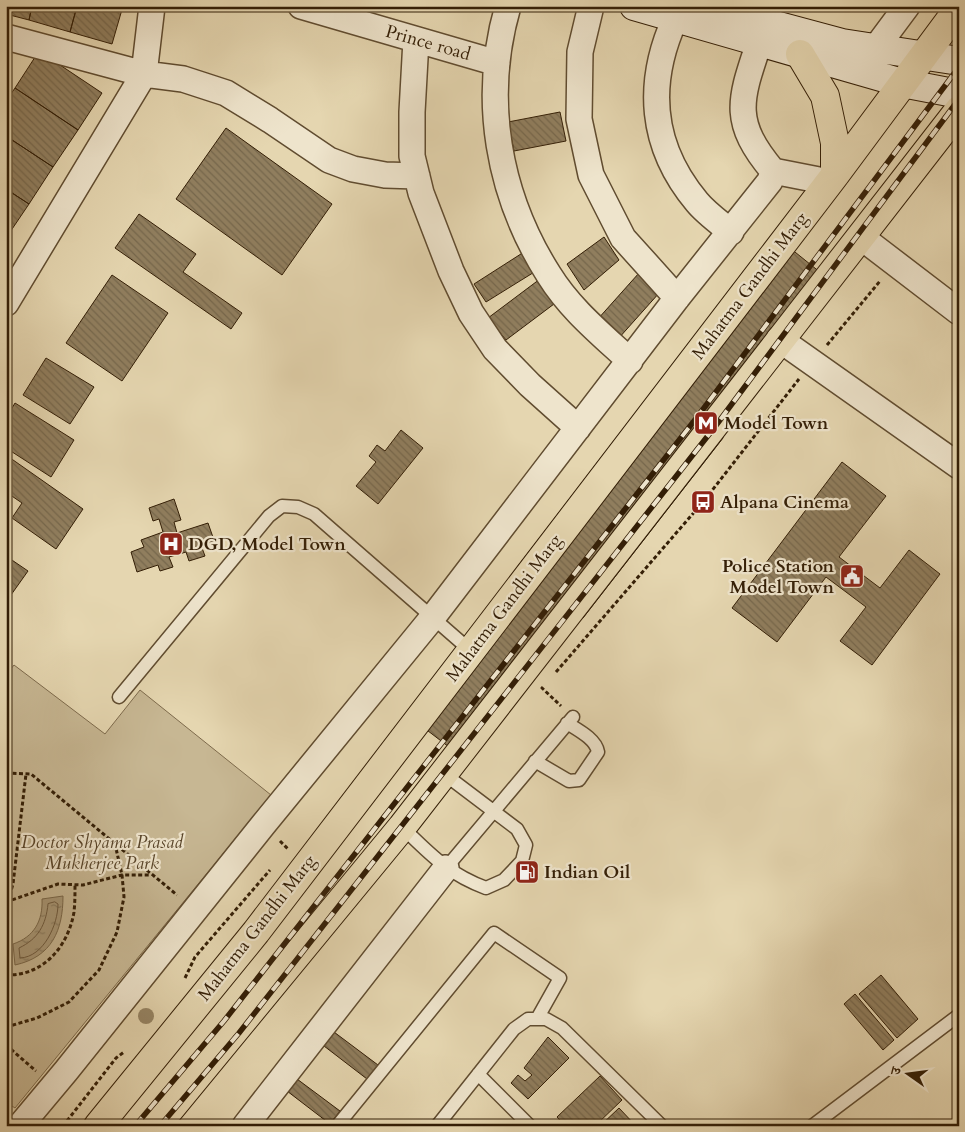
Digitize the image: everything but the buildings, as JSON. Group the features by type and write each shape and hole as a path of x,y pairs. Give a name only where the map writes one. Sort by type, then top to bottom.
{"main road":[{"path":"923,56 959,8"},
{"path":"800,54 818,82 827,103 836,150 832,179"},
{"name":"Mahatma Gandhi Marg","path":"98,1126 256,932 832,179 923,56"},
{"path":"156,1126 402,827 959,110"}],"street":[{"path":"6,304 144,74 152,6"},
{"name":"Prince road","path":"301,6 497,63"},
{"path":"508,6 497,63 496,125 505,178 523,229 550,277 578,312 630,361"},
{"path":"591,6 580,52 579,119 591,175 623,238 677,298"},
{"path":"634,6 902,83 959,94"},
{"path":"704,6 842,44 959,61"},
{"path":"874,49 906,6"},
{"path":"675,18 665,42 657,75 656,110 663,144 677,175 697,203 731,232"},
{"path":"6,37 144,74 183,79 226,93 329,160 353,169 377,174 417,176"},
{"path":"416,40 412,156 437,237 471,313 495,349 530,385 578,428"},
{"path":"759,43 746,81 743,118 748,136 757,152 773,171 832,179"},
{"path":"20,1126 433,617 677,298 770,182 773,171"},
{"path":"861,237 959,312"},
{"path":"780,339 959,466"},
{"path":"245,1126 446,868"}],"lane":[{"path":"118,697 268,516 282,506 298,507 314,514 471,651"},
{"path":"446,868 535,761 570,720 598,747 598,752 579,780 569,782 535,761"},
{"path":"402,827 446,868 470,882 486,888 504,880 522,861 526,845 517,828 443,773"},
{"path":"337,1126 494,933 560,978 537,1019"},
{"path":"812,1126 959,1014"},
{"path":"437,1126 514,1030 528,1019 546,1019 562,1028 662,1126"},
{"path":"478,1074 530,1126"}],"path":[{"path":"555,674 703,502 895,263"},
{"path":"548,681 542,688 570,720"},
{"path":"6,773 31,774 195,910"},
{"path":"6,908 13,884 26,774"},
{"path":"6,1027 37,1018 69,1002 99,970 117,932 124,898 122,875 115,844"},
{"path":"282,856 288,849"},
{"path":"182,984 195,957 276,863"},
{"path":"7,901 58,884 83,885 122,875 152,874"},
{"path":"6,975 35,970 53,956 67,937 74,912 75,885"},
{"path":"6,1045 53,1086"},
{"path":"63,1126 116,1058 131,1048"}],"green space":[{"name":"Doctor Shyama Prasad Mukherjee Park","path":"14,665 105,734 140,690 271,795 15,1108 6,1102 6,675"}],"water":[{"path":"63,896 61,920 53,940 38,956 15,965 13,944 27,937 36,927 41,914 42,899"}],"railway":[{"path":"135,1126 224,1021 698,416 959,67"},
{"path":"160,1126 239,1033 714,428 959,99"}],"place":[{"name":"Model Town","path":"706,423"},
{"name":"Alpana Cinema","path":"703,502"},
{"name":"DGD, Model Town","path":"171,544"},
{"name":"Police Station Model Town","path":"852,576"},
{"name":"Indian Oil","path":"527,872"}]}
